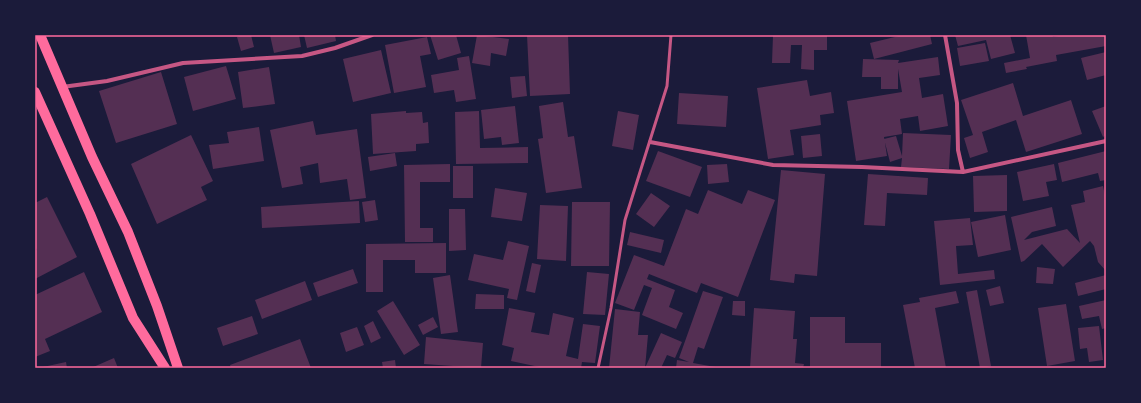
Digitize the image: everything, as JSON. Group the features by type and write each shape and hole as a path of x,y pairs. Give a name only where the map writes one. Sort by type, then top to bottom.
{"main road":[{"path":"40,35 92,158 128,232 157,306 178,368"},
{"path":"35,92 90,214 134,318 165,368"}],"street":[{"path":"62,87 107,81 183,63 302,56 335,48 372,35"},
{"path":"945,35 957,103 958,150 963,172"},
{"path":"650,142 773,165 862,167 963,172 1106,141"}],"lane":[{"path":"598,368 625,220 667,86 671,35"}],"building":[{"path":"251,35 254,47 241,51 237,37"},
{"path":"270,35 299,35 301,47 274,53"},
{"path":"304,35 335,35 336,41 307,48"},
{"path":"430,35 456,35 461,53 438,60"},
{"path":"477,35 509,39 506,56 491,53 490,66 472,63"},
{"path":"527,35 568,35 570,94 530,96"},
{"path":"773,35 827,35 827,50 814,50 814,70 801,69 802,45 791,45 790,63 772,63"},
{"path":"903,35 930,35 932,44 874,59 870,43"},
{"path":"955,35 1010,35 1015,53 991,59 986,40 958,46"},
{"path":"1026,35 1052,35 1053,37 1064,35 1106,35 1106,46 1056,55 1057,61 1026,67 1027,69 1006,73 1004,63 1030,58"},
{"path":"427,37 431,54 420,56 426,87 394,93 385,45"},
{"path":"985,43 989,61 960,66 957,48"},
{"path":"381,50 391,93 353,102 343,59"},
{"path":"1106,52 1106,75 1087,80 1081,58"},
{"path":"469,56 476,99 456,102 454,90 434,93 431,75 459,70 457,58"},
{"path":"938,57 940,75 919,78 922,98 943,94 948,126 920,131 918,116 900,119 902,134 884,137 887,156 856,161 847,101 902,92 898,69 898,89 881,89 881,77 862,77 863,59 899,60 898,63"},
{"path":"226,66 236,99 193,111 184,77"},
{"path":"269,67 275,104 243,108 238,72"},
{"path":"161,72 177,124 116,143 99,91"},
{"path":"525,76 527,96 512,98 510,77"},
{"path":"807,80 810,96 831,92 834,113 820,115 821,125 790,130 794,155 768,159 757,88"},
{"path":"1013,83 1023,116 1071,100 1082,134 1026,152 1016,120 982,132 988,152 970,158 964,138 973,135 961,100"},
{"path":"679,93 728,96 726,127 677,124"},
{"path":"563,102 568,137 574,136 582,188 546,193 538,139 543,138 539,106"},
{"path":"515,106 519,143 502,145 501,137 484,139 481,110"},
{"path":"1106,106 1106,135 1103,137 1092,111"},
{"path":"406,111 406,113 422,112 423,123 428,122 429,143 416,144 416,151 373,154 371,114"},
{"path":"479,111 480,148 528,147 528,163 456,164 455,112"},
{"path":"618,111 639,115 633,150 612,146"},
{"path":"313,121 316,135 357,129 366,198 350,200 347,179 320,183 318,163 300,167 303,184 282,188 270,130"},
{"path":"259,127 264,161 213,169 209,145 229,143 227,132"},
{"path":"903,133 951,135 949,169 901,167 902,158 890,162 884,139 896,136 902,156"},
{"path":"820,134 822,156 803,158 801,136"},
{"path":"191,135 213,181 201,187 207,200 157,224 131,164"},
{"path":"658,151 702,167 690,197 646,181"},
{"path":"1106,151 1106,180 1100,181 1098,173 1062,182 1058,163"},
{"path":"395,153 397,166 370,171 368,157"},
{"path":"450,164 450,182 420,182 420,228 433,228 433,242 405,242 404,165"},
{"path":"727,164 729,182 708,184 707,165"},
{"path":"1054,164 1057,180 1046,182 1049,196 1023,201 1017,172"},
{"path":"453,166 473,166 473,198 453,198"},
{"path":"781,170 825,174 817,276 795,274 794,283 770,280"},
{"path":"868,174 928,178 927,195 887,193 885,226 864,225"},
{"path":"1007,175 1007,211 974,212 973,176"},
{"path":"1103,186 1106,200 1106,271 1098,262 1094,246 1090,241 1063,267 1042,244 1021,262 1011,217 1052,207 1056,226 1032,232 1024,240 1067,229 1080,243 1071,205 1085,202 1083,191"},
{"path":"495,188 527,193 522,221 491,217"},
{"path":"708,190 742,204 748,190 775,200 738,297 701,283 697,293 649,274 647,279 675,290 669,307 683,313 676,329 642,315 652,288 644,285 634,310 615,303 634,255 664,266 686,209 698,214"},
{"path":"651,193 670,206 654,227 636,214"},
{"path":"47,197 77,257 35,279 35,251 37,250 35,246 35,203"},
{"path":"375,200 378,220 365,222 362,202"},
{"path":"359,201 360,223 262,228 261,207"},
{"path":"572,202 610,202 609,266 571,266"},
{"path":"540,205 568,206 566,261 537,259"},
{"path":"449,209 465,209 466,250 449,251"},
{"path":"1005,215 1011,250 978,257 971,222"},
{"path":"970,218 973,245 956,246 958,274 994,270 995,279 940,285 934,221"},
{"path":"630,232 664,240 661,253 627,245"},
{"path":"508,241 529,246 517,300 507,298 509,289 468,280 474,254 503,260"},
{"path":"446,243 446,273 415,273 415,260 383,260 383,292 366,292 366,244"},
{"path":"532,263 541,265 535,293 526,291"},
{"path":"1037,267 1055,269 1053,284 1036,283"},
{"path":"353,269 358,283 318,297 313,283"},
{"path":"84,272 102,312 45,339 50,351 35,357 35,295"},
{"path":"587,272 609,274 605,315 583,314"},
{"path":"450,275 458,332 441,334 433,278"},
{"path":"1106,275 1106,289 1078,296 1075,283"},
{"path":"305,281 312,300 262,319 255,300"},
{"path":"1000,286 1004,303 990,306 986,290"},
{"path":"977,290 991,366 982,368 980,368 966,292"},
{"path":"703,291 723,297 704,349 698,347 693,363 721,368 676,368 677,360 689,362 679,358"},
{"path":"956,291 959,303 935,308 946,368 915,368 903,305 920,302 919,298"},
{"path":"476,294 504,295 504,309 475,309"},
{"path":"1106,300 1106,328 1102,329 1099,316 1082,319 1079,306"},
{"path":"393,301 420,345 404,355 377,311"},
{"path":"733,301 745,301 745,316 732,315"},
{"path":"1066,304 1075,361 1047,366 1038,308"},
{"path":"509,308 535,313 531,332 549,335 553,313 574,318 566,356 578,359 583,324 600,326 595,363 582,362 581,368 544,368 511,361 514,348 502,345"},
{"path":"754,308 795,311 793,339 797,339 795,363 804,364 803,368 750,368"},
{"path":"615,309 640,312 638,335 648,335 645,368 609,368"},
{"path":"252,316 258,334 223,346 217,328"},
{"path":"433,317 438,327 423,335 418,325"},
{"path":"810,317 845,317 845,343 881,343 881,368 810,368"},
{"path":"373,321 381,338 371,343 364,326"},
{"path":"1099,326 1103,360 1089,362 1087,348 1080,349 1078,328"},
{"path":"357,327 364,345 346,352 340,333"},
{"path":"661,333 682,342 675,358 667,355 661,368 645,368"},
{"path":"426,337 483,343 481,368 424,364"},
{"path":"300,339 311,368 231,368 230,365"},
{"path":"114,358 118,368 91,368"},
{"path":"395,360 396,368 383,368 382,362"},
{"path":"66,362 67,368 43,367"}]}
